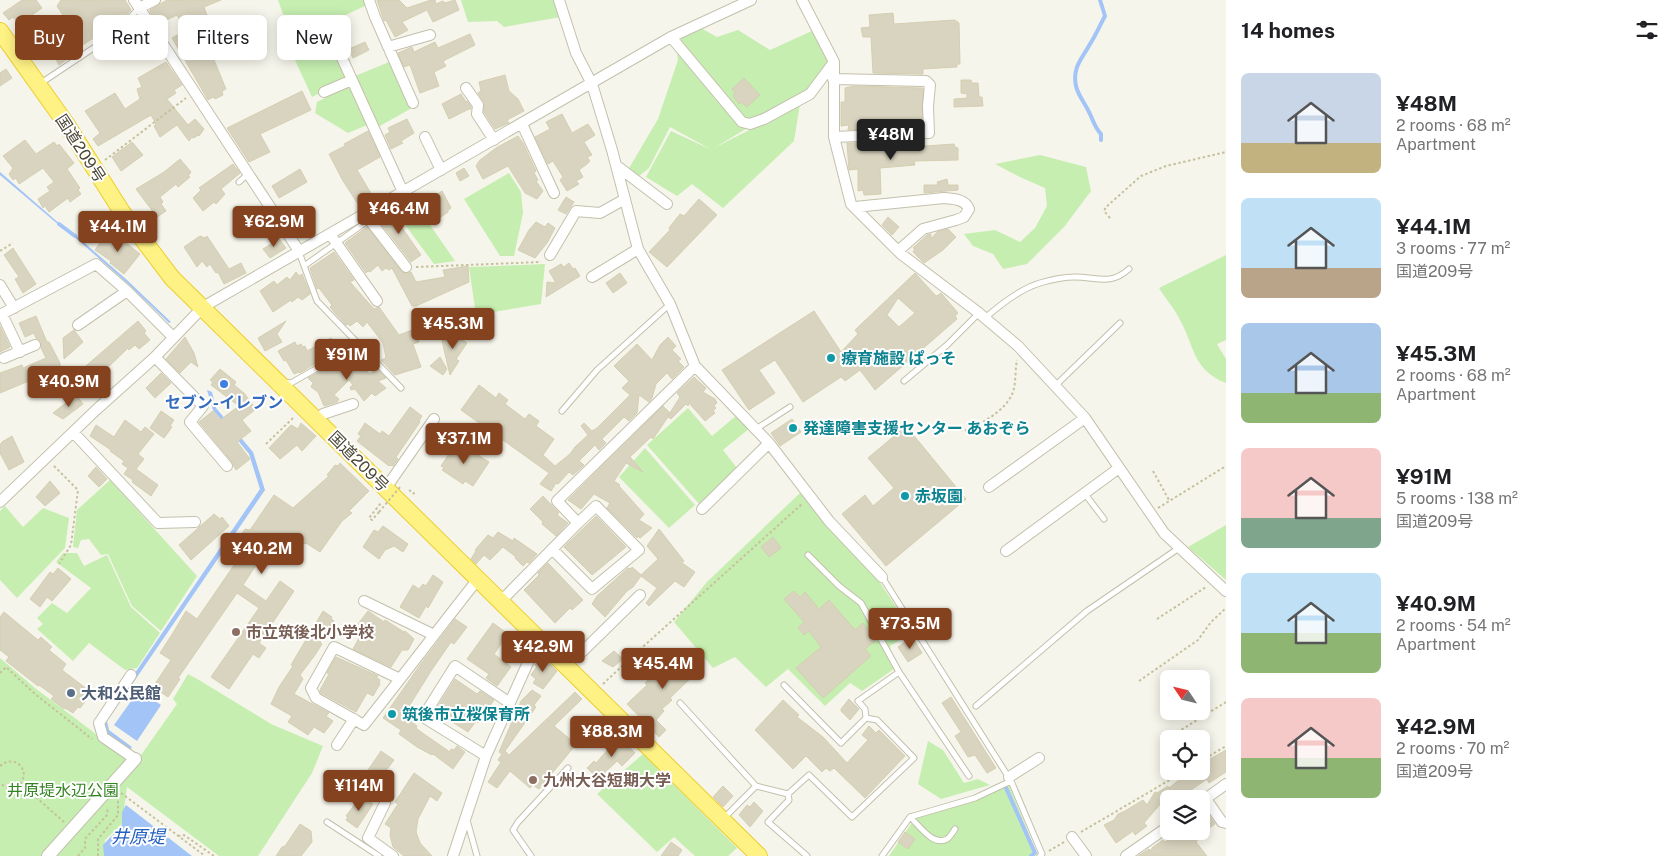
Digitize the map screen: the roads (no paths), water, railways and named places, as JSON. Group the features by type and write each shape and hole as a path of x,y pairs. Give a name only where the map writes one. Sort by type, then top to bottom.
{"highway":[{"name":"国道209号","path":"0,31 67,125 122,212 172,278 279,382 394,487 478,578 759,856"}],"street":[{"path":"155,0 137,4 299,251"},
{"path":"369,0 413,103"},
{"path":"559,0 576,53 592,84 617,166 638,249 670,304 694,366 770,443 829,521 882,577"},
{"path":"0,502 155,357 204,308 299,251 330,234 368,217 403,192 671,37 751,0"},
{"path":"802,0 834,62 834,137 851,204 898,251 982,315 1018,346 1085,418 1164,533 1226,591"},
{"path":"388,47 430,35"},
{"path":"671,37 742,122 750,124 764,119 810,94 834,62"},
{"path":"343,60 403,192"},
{"path":"324,92 352,80"},
{"path":"834,80 926,81 930,85 928,106 929,133 834,137"},
{"path":"466,88 478,105 477,114 494,140"},
{"path":"522,124 554,193"},
{"path":"425,137 442,170"},
{"path":"617,166 667,204"},
{"path":"855,207 944,198 959,200 967,205 969,209 964,217 923,229 898,251"},
{"path":"550,255 576,211 600,213 625,199"},
{"path":"368,217 406,267"},
{"path":"330,234 377,301"},
{"path":"592,277 638,249"},
{"path":"20,352 1,315 96,264 127,291 173,337"},
{"path":"0,285 14,308"},
{"path":"78,325 127,291"},
{"path":"4,358 35,345"},
{"path":"155,357 203,406 190,422 227,466"},
{"path":"578,523 557,501 694,366"},
{"path":"323,414 353,404"},
{"path":"989,487 1085,418"},
{"path":"394,487 434,419"},
{"path":"73,432 158,523 195,522"},
{"path":"702,509 770,443"},
{"path":"1006,551 1119,468"},
{"path":"501,601 552,549 578,523 596,506 640,550 592,589 552,549"},
{"path":"400,679 334,647 311,688 316,698 364,724 400,679 478,578"},
{"path":"562,662 583,651 640,595"},
{"path":"364,601 434,635"},
{"path":"453,856 486,756 539,638"},
{"path":"486,756 423,717 454,666 510,702"},
{"path":"48,856 135,759 103,737 99,723 131,675"},
{"path":"337,745 354,719"},
{"path":"1010,779 1039,758"},
{"path":"1210,795 1226,784"},
{"path":"385,803 368,838 393,856"},
{"path":"1210,808 1222,822 1226,823"},
{"path":"1126,856 1160,832"},
{"path":"1072,837 1086,856"}],"lane":[{"path":"39,85 116,33 137,4"},
{"path":"239,182 248,174"},
{"path":"304,266 337,244 368,217"},
{"path":"299,251 317,301 401,388"},
{"path":"904,381 982,315 1018,293 1040,283 1074,277 1100,280 1117,278 1129,269"},
{"path":"562,412 597,370 670,304"},
{"path":"1055,386 1120,323"},
{"path":"279,382 292,383 358,345"},
{"path":"756,430 790,406"},
{"path":"1085,494 1104,519"},
{"path":"976,706 1087,611 1179,548"},
{"path":"808,556 839,586 861,603 899,672 969,776"},
{"path":"882,577 1010,779 1041,855"},
{"path":"866,718 865,708 858,701 899,672"},
{"path":"784,685 841,742 866,718"},
{"path":"680,703 756,786 788,794"},
{"path":"788,794 809,775 852,817 914,758 877,720 866,718"},
{"path":"531,856 513,830 518,822 568,768"},
{"path":"882,856 910,817 975,798 1010,779"},
{"path":"723,820 756,786"},
{"path":"788,794 789,800 768,822 807,856"},
{"path":"910,817 930,838 947,839 955,829"},
{"path":"466,818 476,856"},
{"path":"327,822 379,856"}],"water":[{"path":"0,172 61,225 0,175"},
{"path":"72,232 171,322 169,323 71,234"},
{"path":"207,390 212,392 216,408 253,452 265,490 107,721 109,730 132,747 130,750 106,733 103,720 260,489 249,454 213,410"},
{"path":"139,690 161,705 137,741 114,725"},
{"name":"井原堤","path":"126,805 192,856 104,856 103,845 122,825 122,812"}],"waterway":[{"path":"1100,0 1105,16 1078,64 1075,79 1078,92 1101,134 1101,140"},
{"path":"59,224 75,236"},
{"path":"1006,788 1035,853 1031,856"}],"place":[{"name":"療育施設 ぱっそ","path":"831,358"},
{"name":"セブン-イレブン","path":"224,384"},
{"name":"発達障害支援センター あおぞら","path":"793,428"},
{"name":"赤坂園","path":"905,496"},
{"name":"市立筑後北小学校","path":"236,632"},
{"name":"大和公民館","path":"71,693"},
{"name":"筑後市立桜保育所","path":"392,714"},
{"name":"九州大谷短期大学","path":"533,780"}],"park label":[{"name":"井原堤水辺公園","path":"63,790"}]}
